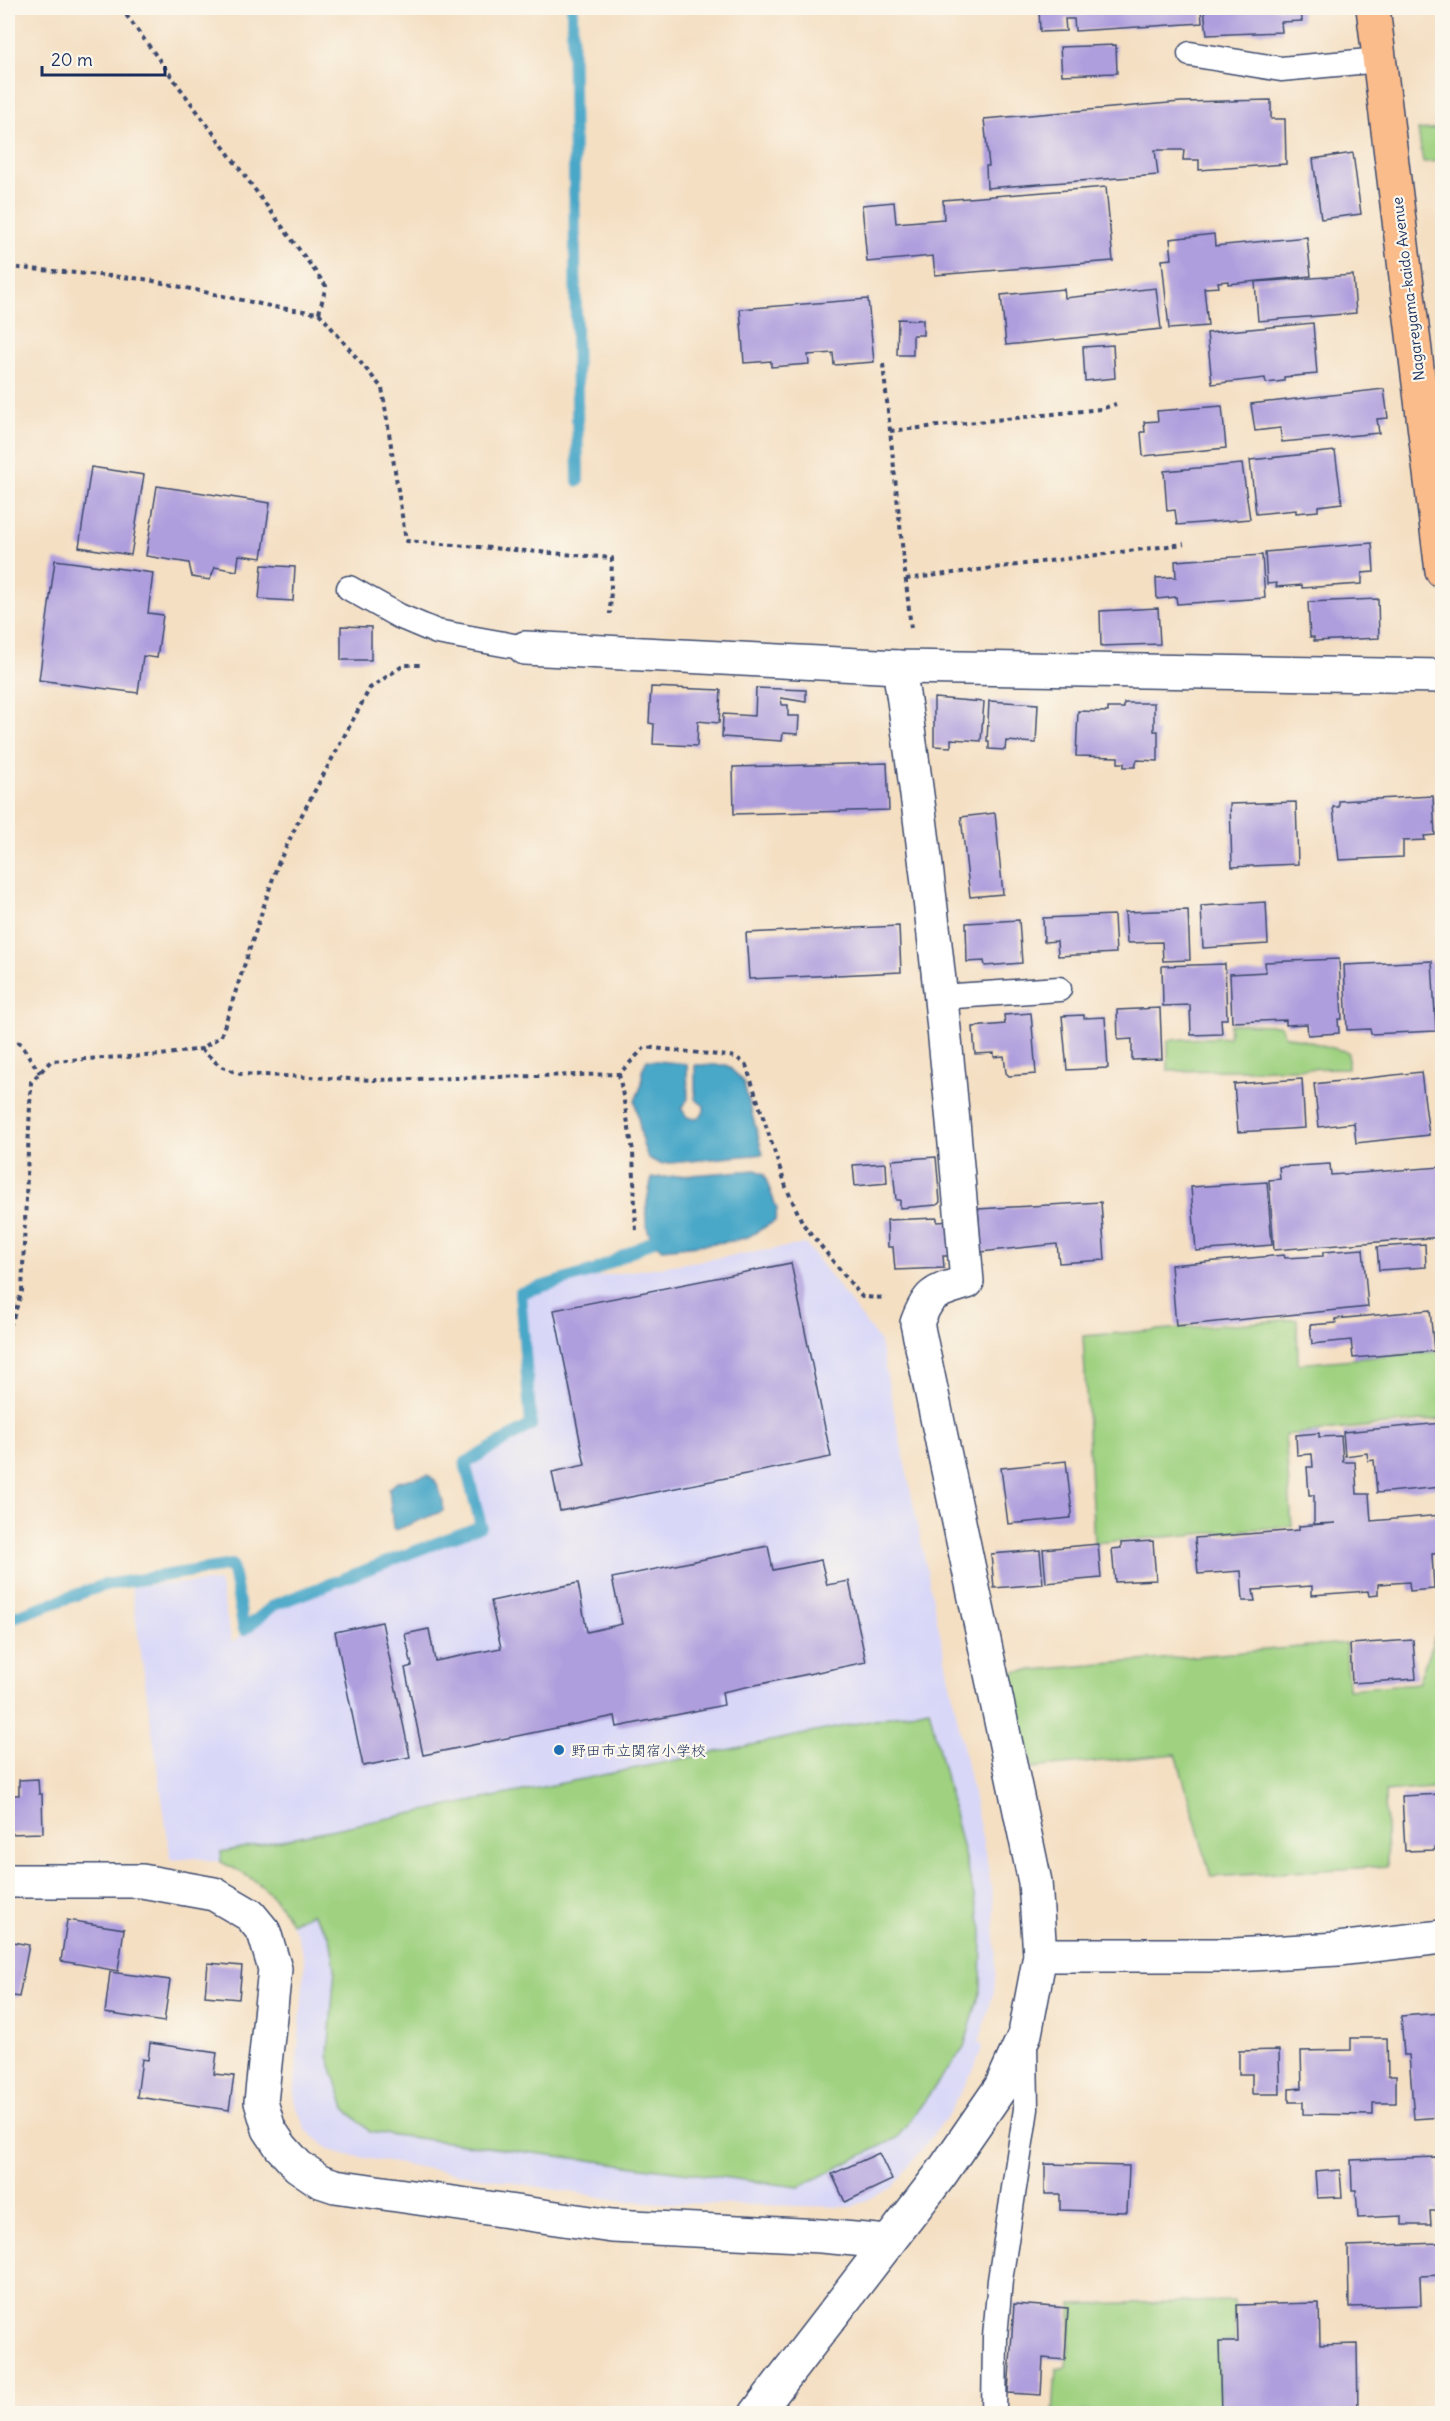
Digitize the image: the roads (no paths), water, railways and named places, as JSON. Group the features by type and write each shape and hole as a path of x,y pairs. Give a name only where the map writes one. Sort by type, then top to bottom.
{"main road":[{"name":"Nagareyama-kaido Avenue","path":"1374,8 1443,572"}],"street":[{"path":"525,648 907,667 1443,676"},
{"path":"756,2414 941,2174 1000,2087 1025,2034 1040,1956 1035,1882 917,1323 926,1300 941,1290 967,1282 907,667"},
{"path":"8,1881 142,1881 214,1894 250,1915 264,1932 275,1969 261,2102 269,2129 281,2147 298,2166 320,2181 335,2186 612,2226 821,2236 888,2242"},
{"path":"1040,1956 1233,1955 1338,1949 1443,1937"}],"lane":[{"path":"1190,54 1281,69 1380,60"},
{"path":"349,588 399,616 437,632 525,648"},
{"path":"941,997 1059,989"},
{"path":"994,2414 995,2337 1000,2280 1026,2109 1025,2034"}],"water":[{"path":"647,1060 687,1064 688,1099 681,1108 687,1117 694,1118 701,1116 704,1110 704,1106 695,1099 695,1065 727,1065 743,1081 763,1154 660,1164 648,1158 635,1101 642,1084 642,1070"},
{"path":"756,1170 764,1174 777,1209 775,1221 748,1237 733,1241 663,1249 655,1243 647,1227 646,1217 652,1178"},
{"path":"428,1475 440,1491 443,1511 396,1530 393,1528 389,1489 397,1482"}],"waterway":[{"path":"572,8 578,481"},
{"path":"8,1619 104,1585 232,1565 244,1630 274,1605 481,1526 465,1463 531,1425 520,1293 594,1271 652,1241"}],"place":[{"name":"野田市立関宿小学校","path":"559,1750"}]}
